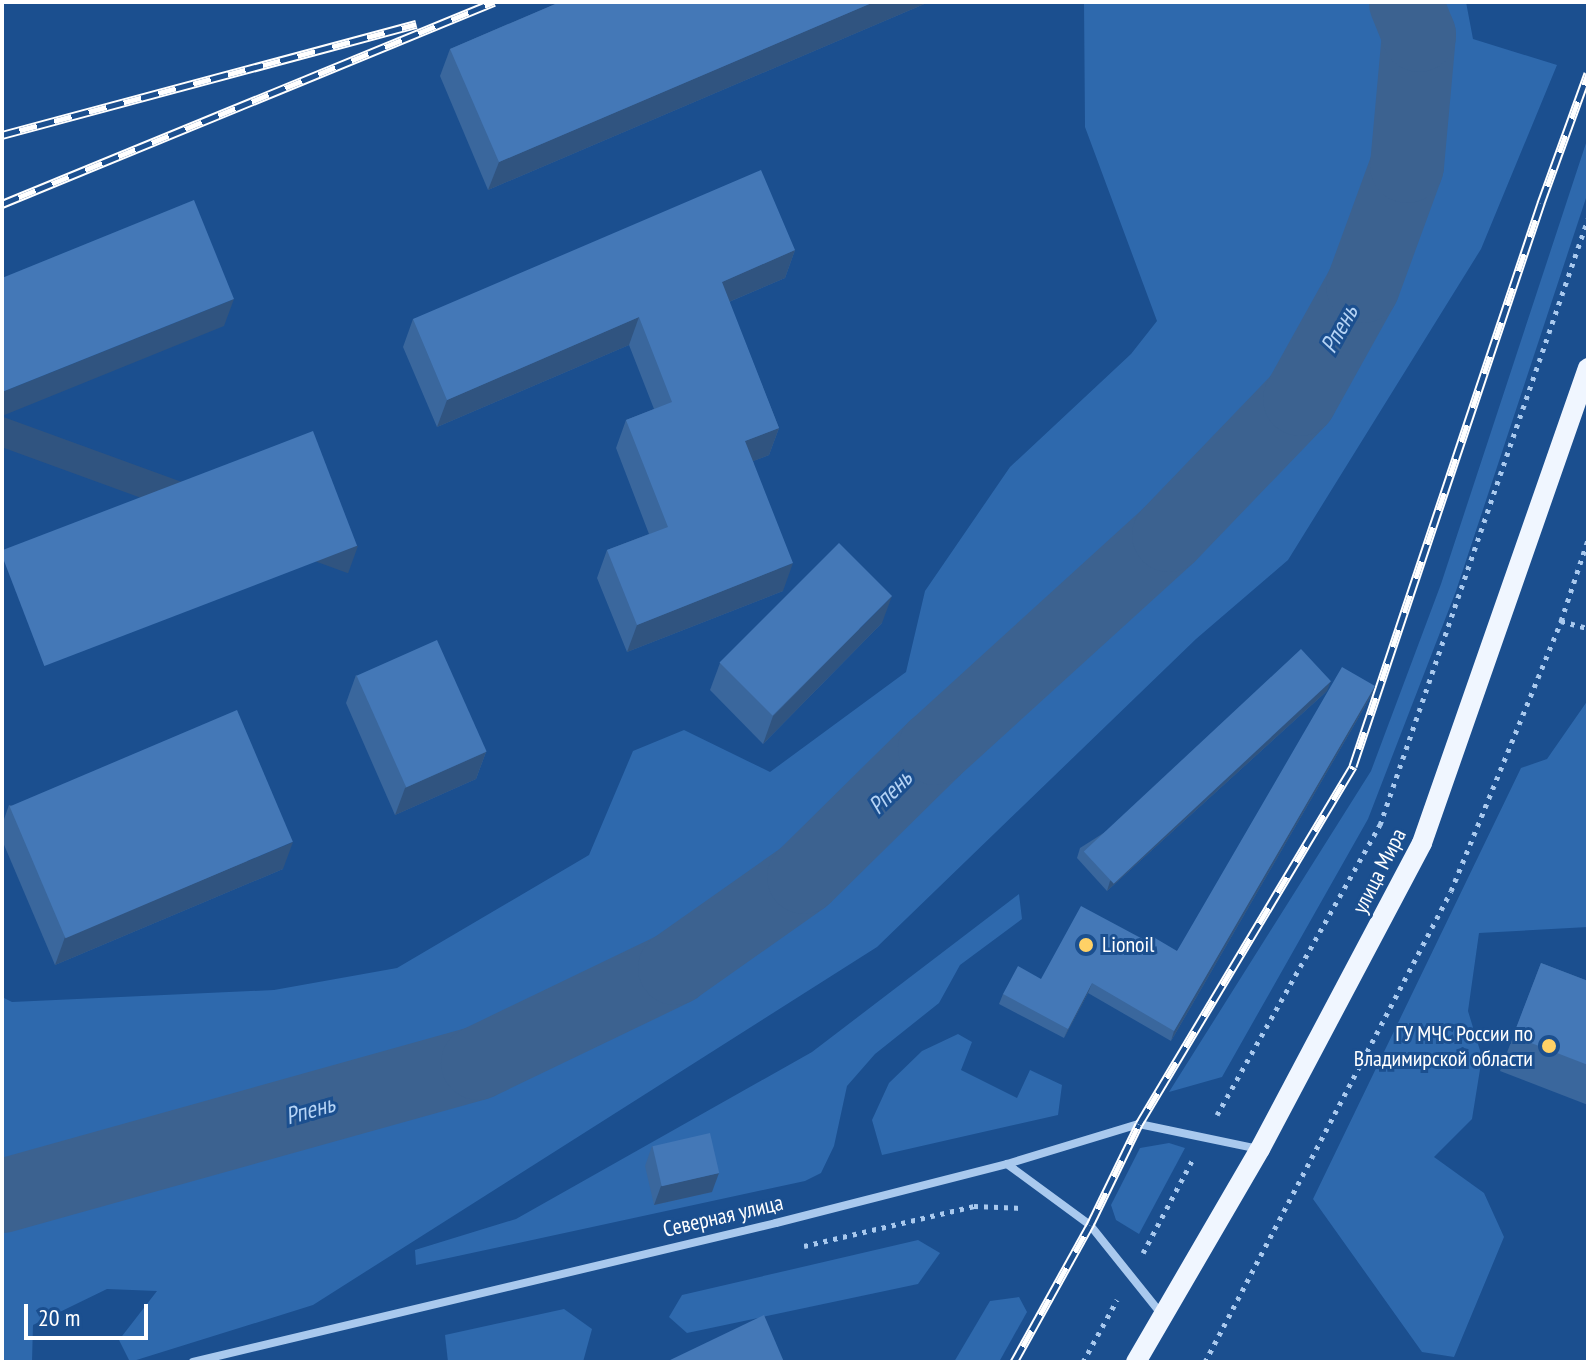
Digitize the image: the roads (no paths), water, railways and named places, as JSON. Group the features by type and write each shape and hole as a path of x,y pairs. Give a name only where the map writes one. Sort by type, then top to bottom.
{"main road":[{"name":"улица Мира","path":"1136,1362 1260,1149 1422,843 1588,368"}],"street":[{"name":"Северная улица","path":"193,1362 1007,1164 1139,1124 1260,1149"},
{"path":"1007,1164 1090,1225 1163,1316"}],"waterway":[{"name":"Рпень","path":"2,1196 478,1063 675,968 804,877 935,748 1169,535 1300,399 1363,286 1407,166 1419,35 1406,2"}],"railway":[{"path":"2,204 494,2"},
{"path":"2,135 416,24"},
{"path":"1014,1362 1090,1225 1139,1124 1353,766 1541,203 1588,73"}],"place":[{"name":"Lionoil","path":"1086,945"},
{"name":"ГУ МЧС России по Владимирской области","path":"1549,1046"}]}
